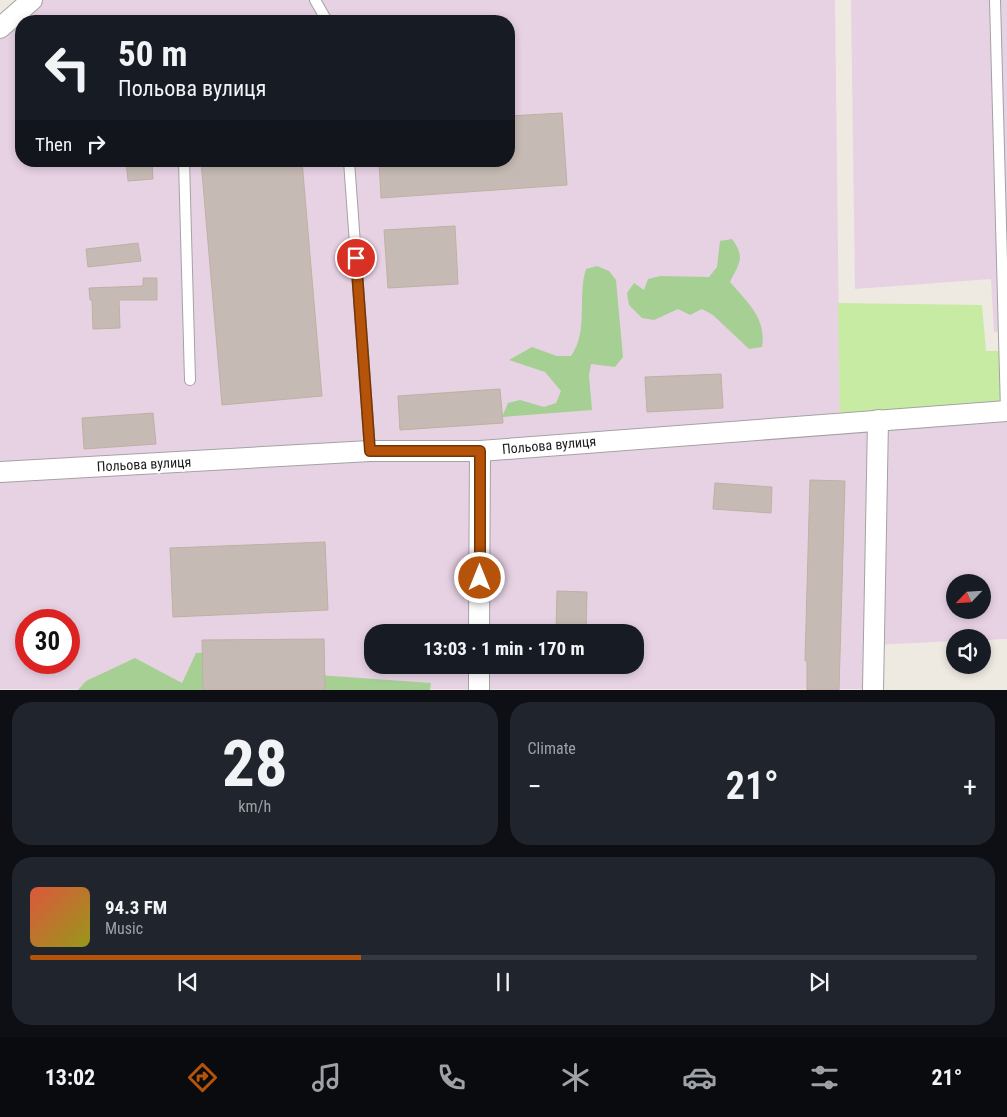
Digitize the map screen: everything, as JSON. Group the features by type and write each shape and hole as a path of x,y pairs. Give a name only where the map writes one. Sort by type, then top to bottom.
{"street":[{"path":"0,28 32,0"},
{"name":"Польова вулиця","path":"0,472 370,451 480,451 1006,411"},
{"path":"873,690 878,420"},
{"path":"479,624 480,451"},
{"path":"479,674 479,690"}],"lane":[{"path":"315,0 324,15"},
{"path":"994,0 1006,411"},
{"path":"184,167 190,380"},
{"path":"349,167 370,451"}],"shaded area":[{"path":"32,0 835,0 840,422 1007,411 1007,639 991,640 991,629 946,629 946,641 874,645 873,689 0,689 0,28"},
{"path":"851,0 1007,0 1007,331 994,332 991,279 855,289"}],"green space":[{"path":"732,239 739,251 740,260 730,282 759,319 762,327 762,347 749,349 713,315 702,309 690,315 678,309 654,320 642,318 629,305 627,293 634,283 644,290 648,279 660,276 709,277 717,267 720,241"},
{"path":"597,266 609,271 616,280 623,357 615,367 591,364 589,375 592,410 502,417 508,403 520,400 544,407 556,403 561,391 545,372 509,360 532,347 557,356 571,356 580,336 582,291 586,269"},
{"path":"838,303 982,305 986,351 1007,351 1007,411 840,423"},
{"path":"264,650 318,675 431,683 430,690 78,690 86,681 135,658 182,683 196,653"}],"building":[{"path":"562,113 567,185 381,198 379,167 515,167 515,116"},
{"path":"127,167 152,167 153,179 128,181"},
{"path":"202,167 303,167 322,396 222,405"},
{"path":"455,226 458,284 388,288 384,230"},
{"path":"138,243 141,261 88,267 86,249"},
{"path":"143,278 157,278 157,300 119,300 120,328 93,329 92,300 90,300 89,288 143,286"},
{"path":"721,374 723,408 647,412 645,377"},
{"path":"500,389 503,423 400,430 398,396"},
{"path":"153,413 156,444 84,449 82,418"},
{"path":"810,480 845,481 839,690 807,690 807,661 805,661"},
{"path":"715,483 772,487 771,513 713,509"},
{"path":"325,542 328,610 173,617 170,548"},
{"path":"557,591 587,592 586,624 556,624"},
{"path":"324,639 325,690 203,690 202,640"}],"route":[{"path":"356,258 370,451 480,451 480,578"}]}
